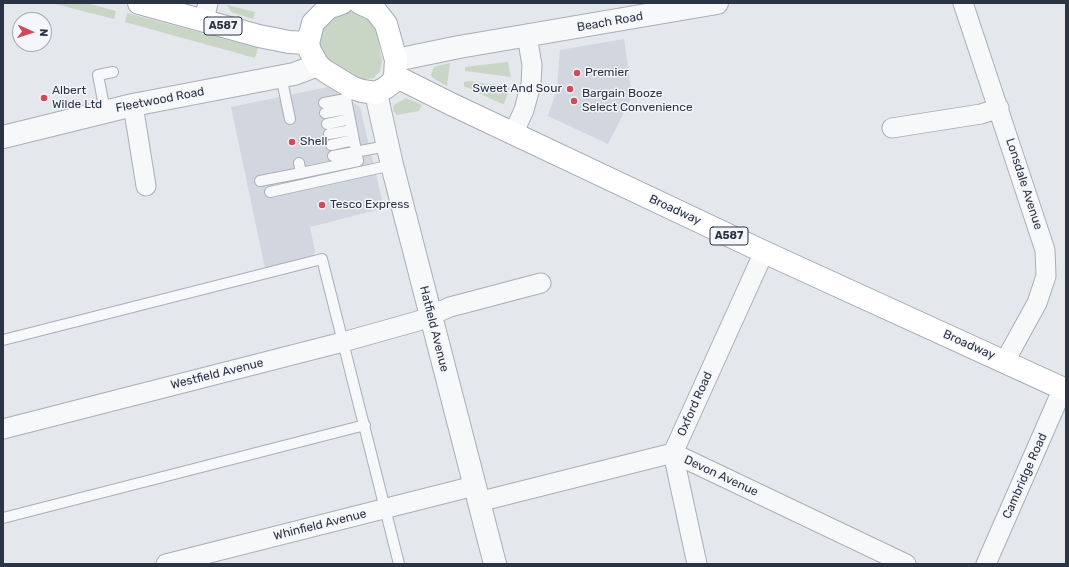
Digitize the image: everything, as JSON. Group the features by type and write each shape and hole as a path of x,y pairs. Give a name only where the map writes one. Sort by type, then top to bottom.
{"main road":[{"name":"A587","path":"139,3 206,12 260,36 289,42 308,43"},
{"path":"342,3 328,8 319,16 310,32 308,43 310,51 318,65 350,109 366,92 376,93 386,88 396,68 386,24 372,5"},
{"name":"Broadway","path":"396,68 513,134 764,252 1065,389"}],"street":[{"name":"Beach Road","path":"396,68 527,36 717,3"},
{"name":"Lonsdale Avenue","path":"963,3 1045,250 1046,276 1037,303 1005,361"},
{"path":"513,134 524,110 531,84 532,65 527,36"},
{"name":"Fleetwood Road","path":"3,136 105,111 281,76 318,65"},
{"name":"Hatfield Avenue","path":"376,93 390,156 495,564"},
{"path":"133,105 146,186"},
{"path":"892,128 981,114 999,108"},
{"name":"Oxford Road","path":"673,453 764,252"},
{"name":"Westfield Avenue","path":"3,429 418,322 450,306 541,283"},
{"name":"Cambridge Road","path":"986,564 1065,389"},
{"path":"673,453 699,563"},
{"name":"Devon Avenue","path":"476,494 673,453 906,564"},
{"name":"Whinfield Avenue","path":"166,564 386,508 476,494"}],"lane":[{"path":"105,111 98,75 113,72"},
{"path":"281,76 292,112"},
{"path":"350,109 326,119 350,109"},
{"path":"260,181 358,161 350,109"},
{"path":"331,145 354,140"},
{"path":"333,156 356,151 390,156"},
{"path":"270,192 390,156"},
{"path":"300,160 301,173"},
{"path":"3,340 322,259 399,564"},
{"path":"3,518 365,425"}],"shaded area":[{"path":"624,39 632,97 608,144 548,116 557,89 560,50"},
{"path":"328,87 360,107 384,208 310,227 315,251 312,257 265,268 231,107"}],"green space":[{"path":"52,3 86,3 116,11 114,19"},
{"path":"227,5 255,12 253,19 231,12"},
{"path":"344,11 357,12 368,18 376,28 382,61 380,71 374,78 360,80 333,65 323,55 319,43 320,30 328,19"},
{"path":"127,13 258,48 255,58 125,22"},
{"path":"508,62 511,77 465,71 465,67"},
{"path":"450,63 447,86 433,78 431,75 434,67"},
{"path":"468,81 510,87 504,104 464,86 464,82"},
{"path":"406,98 422,105 419,111 397,115 393,111 394,105"}],"place":[{"name":"Premier","path":"577,73"},
{"name":"Sweet And Sour","path":"570,89"},
{"name":"Albert Wilde Ltd","path":"44,98"},
{"name":"Bargain Booze Select Convenience","path":"574,101"},
{"name":"Shell","path":"292,142"},
{"name":"Tesco Express","path":"322,205"}]}
